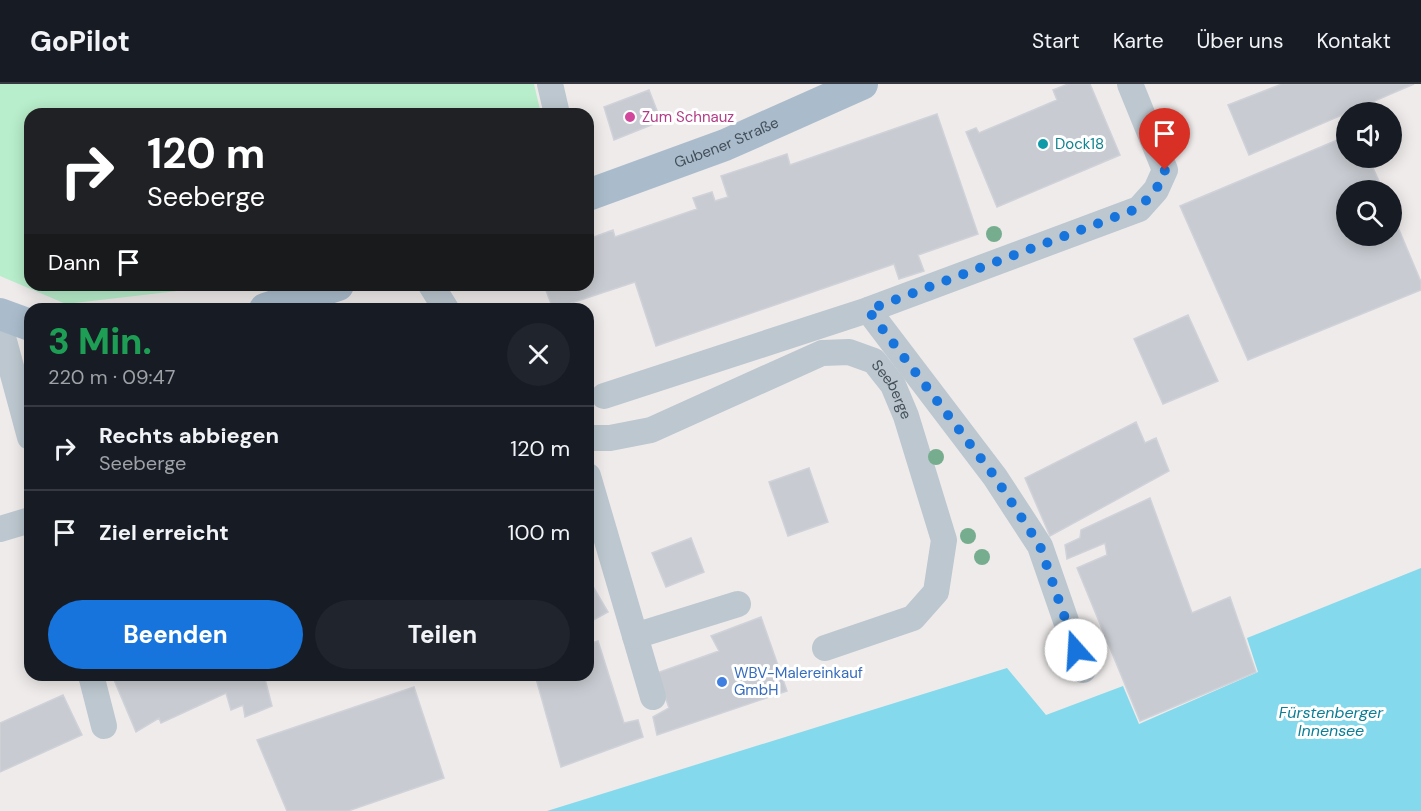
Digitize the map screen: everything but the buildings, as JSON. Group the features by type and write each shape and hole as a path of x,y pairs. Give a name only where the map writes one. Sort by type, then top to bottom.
{"main road":[{"name":"Gubener Straße","path":"594,193 725,145 862,84"},
{"path":"284,303 320,291"}],"street":[{"path":"550,84 556,108"},
{"path":"604,396 868,310 1139,208 1156,190 1165,170 1130,84"},
{"name":"Seeberge","path":"868,310 995,477 1040,546 1083,670"},
{"path":"24,335 9,330 24,406"},
{"name":"Seeberge","path":"594,438 610,438 651,430 822,353 849,352 874,361 893,385 906,416 945,540 936,592 914,618 825,648"},
{"path":"594,496 653,697"},
{"path":"0,529 24,522"},
{"path":"635,636 738,604"},
{"path":"93,681 104,726"}],"green space":[{"path":"0,84 534,84 540,108 24,108 24,286 0,276"},
{"path":"35,291 178,291 75,303 64,303"}],"water":[{"name":"Fürstenberger Innensee","path":"1421,568 1421,811 547,811 1007,668 1046,715 1123,686 1139,724 1258,672 1247,638"}],"place":[{"name":"Zum Schnauz","path":"630,117"},
{"name":"Dock18","path":"1043,144"},
{"name":"WBV-Malereinkauf GmbH","path":"722,682"}],"route":[{"path":"1076,650 1040,546 995,477 868,310 1139,208 1156,190 1165,170"}]}
